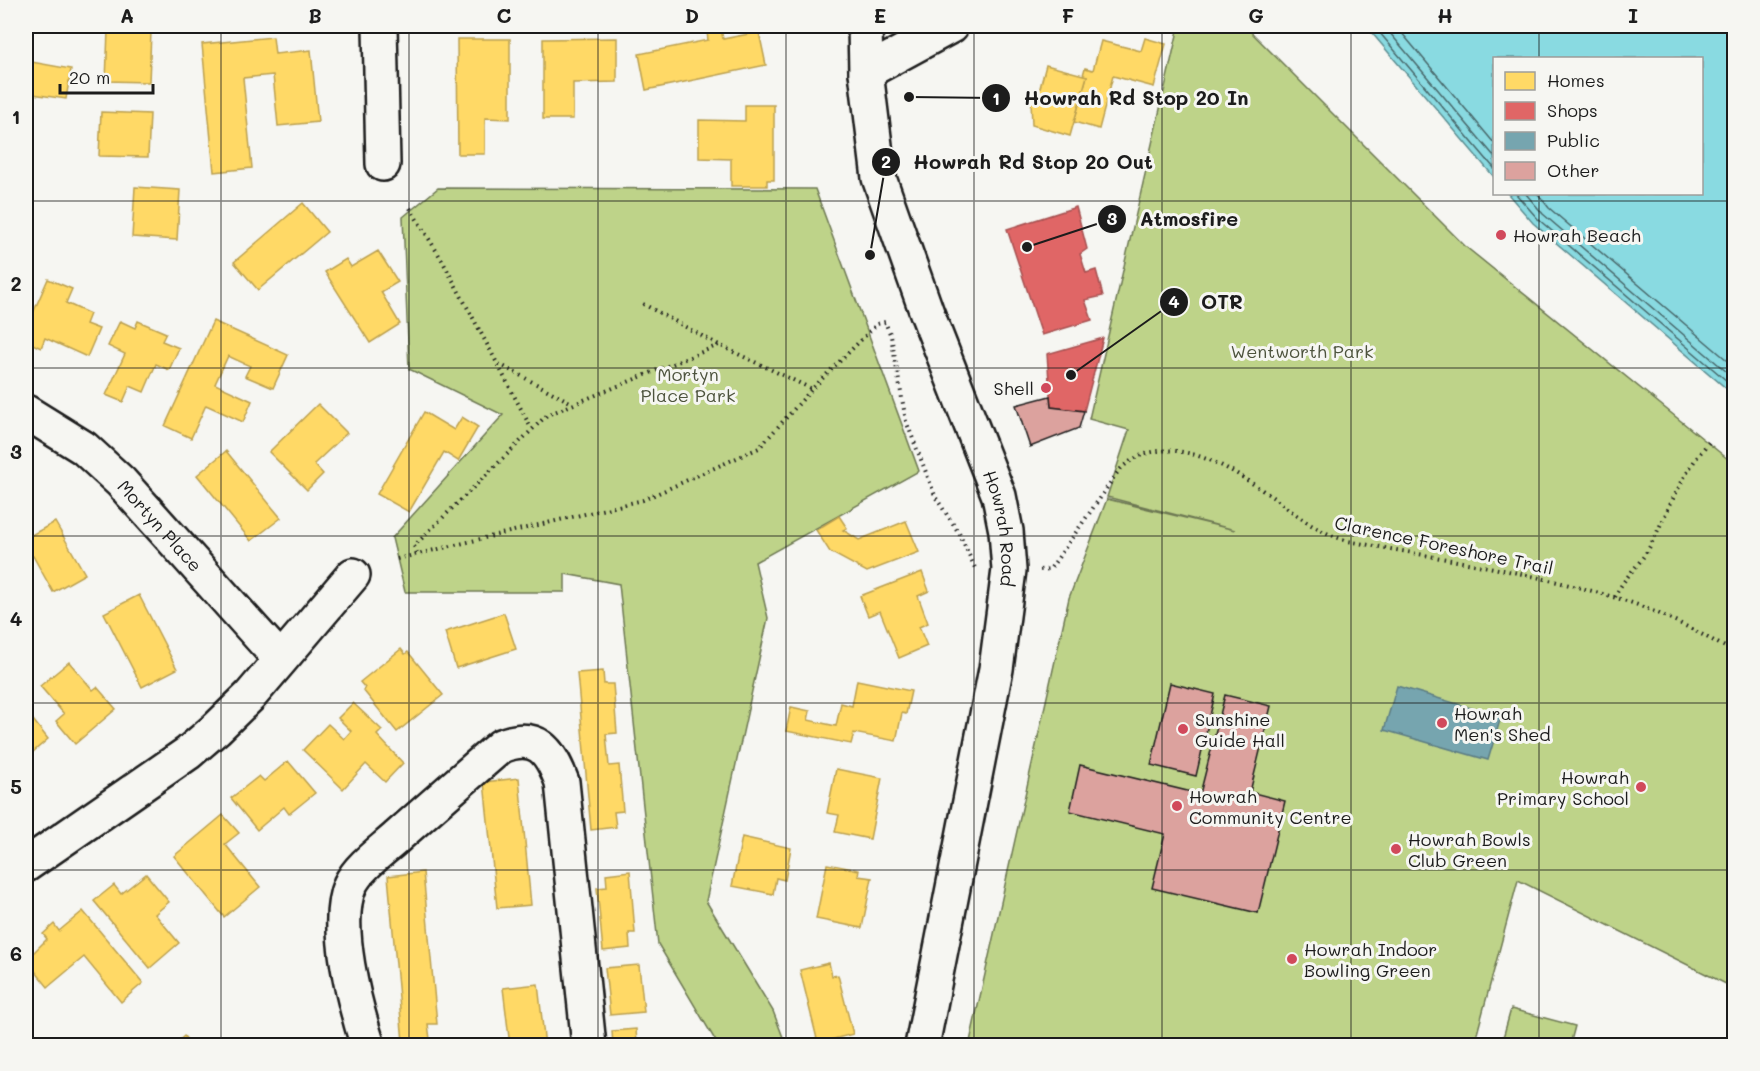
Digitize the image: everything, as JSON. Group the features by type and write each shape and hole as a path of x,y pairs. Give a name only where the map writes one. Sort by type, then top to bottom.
{"street":[{"path":"380,26 383,164"},
{"name":"Howrah Road","path":"865,26 866,72 879,178 927,313 999,496 1006,531 1009,570 996,669 922,1046"},
{"path":"866,72 951,26"},
{"name":"Mortyn Place","path":"26,412 84,448 121,482 279,658"},
{"path":"26,865 188,753 250,696 279,658 353,575"},
{"path":"368,1046 348,969 345,923 346,896 351,882 378,854 501,746 516,740 529,741 541,746 550,756 562,782 589,1046"}],"path":[{"path":"410,208 442,260 531,428"},
{"path":"643,304 719,345 812,389"},
{"path":"397,559 643,500 759,448 812,389 877,324 885,322 891,336 906,421 936,498 958,533 975,568 985,568"},
{"path":"417,553 414,546 531,428 547,415 719,345"},
{"path":"497,363 572,403"},
{"path":"1615,597 1621,583 1648,550 1682,479 1711,440"},
{"name":"Clarence Foreshore Trail","path":"1035,571 1050,569 1123,466 1145,452 1167,449 1203,457 1232,472 1263,490 1322,533 1348,541 1506,571 1615,597 1684,625 1734,652"}],"green space":[{"name":"Wentworth Park","path":"1179,26 1245,26 1466,247 1734,464 1734,988 1518,880 1474,1045 969,1046 1069,598 1107,499 1235,530 1107,497 1129,430 1089,419"},
{"name":"Mortyn Place Park","path":"438,188 815,189 919,471 755,562 768,618 706,901 773,1011 786,1045 718,1045 658,944 619,584 565,574 565,592 405,592 392,538 503,415 409,369 403,217"},
{"path":"1511,1009 1575,1026 1570,1045 1501,1045"}],"water":[{"path":"1366,26 1734,26 1734,395 1533,223 1509,195 1703,195 1703,57 1493,57 1493,176"}],"building: Homes":[{"path":"721,29 723,39 759,32 766,65 646,90 639,54 708,40 707,32"},
{"path":"108,30 151,32 149,82 106,81"},
{"path":"273,37 275,54 311,50 318,122 278,126 273,75 243,78 252,168 214,172 202,44"},
{"path":"617,38 617,82 573,83 573,119 543,119 543,39"},
{"path":"1145,38 1166,44 1154,87 1113,76 1099,129 1074,122 1087,76 1083,75 1085,68 1093,70 1101,41 1141,51"},
{"path":"457,39 510,39 510,119 485,118 485,154 458,154"},
{"path":"26,61 71,69 66,99 26,93"},
{"path":"1046,65 1087,76 1070,136 1032,125 1031,101 1036,103"},
{"path":"745,105 774,105 774,180 767,180 767,186 731,186 731,159 699,158 699,120 745,121"},
{"path":"101,112 150,114 148,157 99,156"},
{"path":"135,187 180,190 177,240 132,237"},
{"path":"303,203 327,232 258,290 234,262"},
{"path":"378,251 398,282 381,292 400,324 370,343 325,272 346,259 351,267"},
{"path":"48,279 72,289 66,303 90,314 86,324 99,329 87,357 45,338 41,348 26,341 26,329"},
{"path":"120,321 135,328 138,321 166,333 162,341 179,348 169,370 156,364 144,392 130,386 123,402 106,395 125,354 108,346"},
{"path":"213,321 288,355 273,388 245,376 250,366 228,356 215,384 252,401 243,422 206,405 191,438 165,426"},
{"path":"318,404 347,433 314,464 323,474 307,490 269,452"},
{"path":"424,412 454,430 462,417 478,427 458,461 444,452 409,512 377,494"},
{"path":"226,451 281,518 251,541 197,475"},
{"path":"839,516 847,528 843,530 859,540 906,521 919,552 867,572 830,552 816,530"},
{"path":"55,522 85,574 53,592 33,556 26,560 26,538"},
{"path":"922,572 929,591 918,596 928,623 919,627 927,646 899,658 880,611 868,616 860,596"},
{"path":"139,595 177,669 142,687 104,613"},
{"path":"504,613 516,649 456,668 445,632"},
{"path":"401,649 405,654 408,652 443,695 397,732 363,690 365,688 360,682"},
{"path":"69,662 93,690 97,687 116,709 75,744 56,721 64,714 40,686"},
{"path":"603,671 604,684 613,684 617,733 606,734 609,766 619,765 623,811 614,812 616,827 591,830 577,673"},
{"path":"857,680 911,691 906,714 902,713 896,741 854,733 851,744 786,731 791,707 810,711 808,720 836,726 841,703 852,706"},
{"path":"353,703 382,730 377,735 403,763 385,782 366,764 343,789 303,750 328,724 344,739 351,731 338,718"},
{"path":"26,711 48,739 26,758"},
{"path":"288,761 315,793 289,814 284,807 257,830 231,798 259,776 264,781"},
{"path":"836,769 882,778 870,839 835,832 839,815 827,813"},
{"path":"519,778 531,905 497,908 484,782"},
{"path":"223,815 239,833 225,844 260,887 224,917 174,856"},
{"path":"742,837 791,848 785,880 776,878 773,894 732,886"},
{"path":"827,864 859,870 858,876 872,878 862,928 816,919"},
{"path":"630,871 635,933 629,933 630,948 603,951 597,888 607,887 606,874"},
{"path":"423,872 437,1024 428,1024 430,1039 403,1042 388,876"},
{"path":"146,874 169,902 155,914 179,943 150,968 94,901 114,885 121,894"},
{"path":"83,911 143,983 121,1002 84,957 48,987 26,960 47,939 43,934 54,924 59,931"},
{"path":"829,963 832,976 838,975 853,1034 818,1043 800,970"},
{"path":"639,965 644,1012 610,1015 605,968"},
{"path":"538,984 545,1046 510,1046 503,988"},
{"path":"636,1029 637,1044 647,1043 647,1046 613,1046 612,1031"},
{"path":"184,1036 192,1046 173,1046"}],"building: Shops":[{"path":"1076,207 1087,249 1080,254 1086,273 1096,270 1103,296 1085,300 1092,320 1042,335 1007,229"},
{"path":"1103,338 1084,411 1051,407 1047,354"}],"building: Public":[{"name":"Howrah Men's Shed","path":"1397,686 1501,717 1488,760 1384,730"}],"building: Other":[{"path":"1050,396 1051,407 1084,411 1079,428 1030,447 1016,405"},
{"name":"Sunshine Guide Hall","path":"1170,683 1215,694 1196,776 1151,765"},
{"name":"Howrah Community Centre","path":"1225,695 1271,706 1250,792 1285,801 1258,913 1152,888 1165,834 1070,811 1080,765 1200,794"}],"place":[{"name":"Howrah Rd Stop 20 In","path":"909,97"},
{"name":"Howrah Beach","path":"1501,235"},
{"name":"Atmosfire","path":"1027,247"},
{"name":"Howrah Rd Stop 20 Out","path":"870,255"},
{"name":"OTR","path":"1071,375"},
{"name":"Shell","path":"1046,388"},
{"name":"Howrah Men's Shed","path":"1442,723"},
{"name":"Sunshine Guide Hall","path":"1183,729"},
{"name":"Howrah Primary School","path":"1641,787"},
{"name":"Howrah Community Centre","path":"1177,806"},
{"name":"Howrah Bowls Club Green","path":"1396,849"},
{"name":"Howrah Indoor Bowling Green","path":"1292,959"}]}
